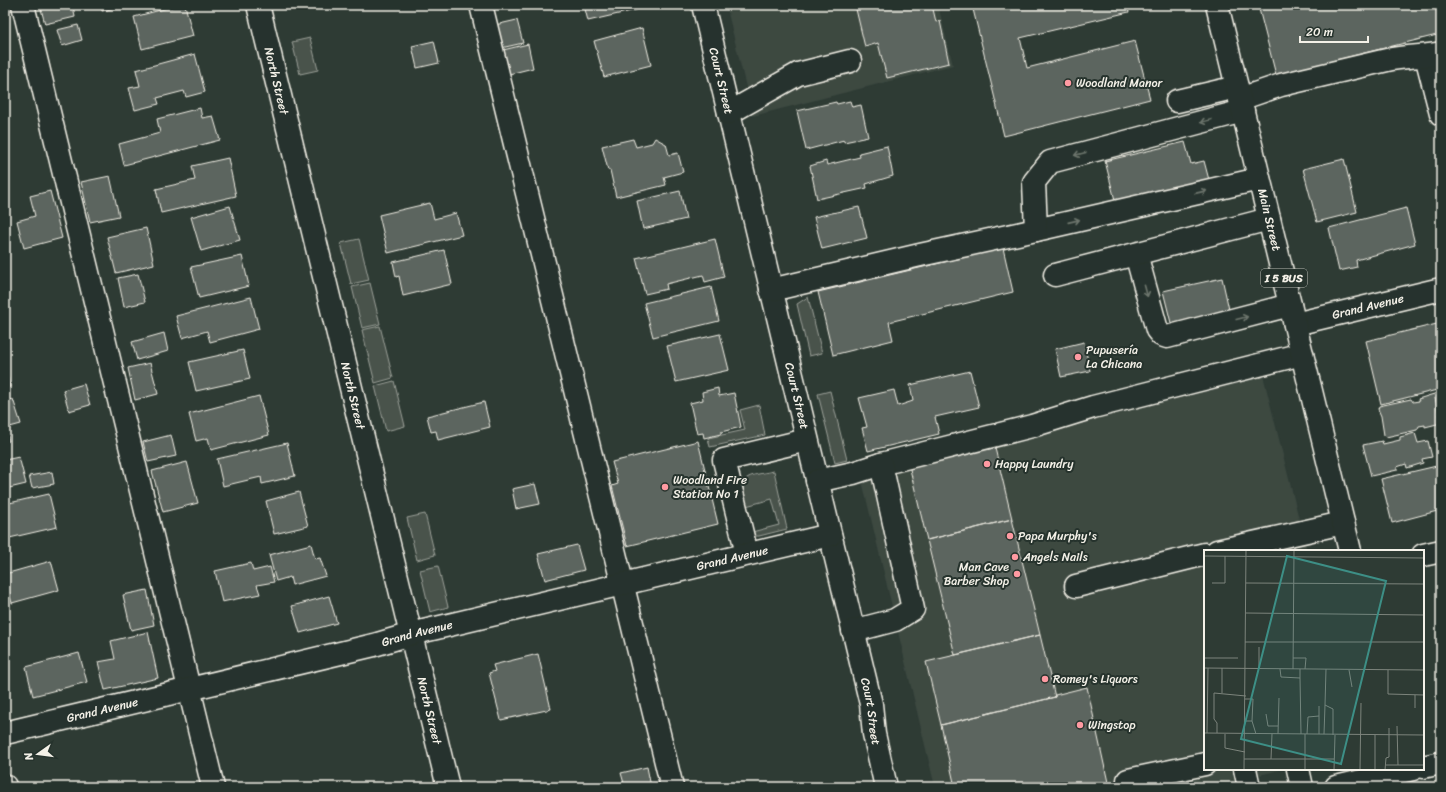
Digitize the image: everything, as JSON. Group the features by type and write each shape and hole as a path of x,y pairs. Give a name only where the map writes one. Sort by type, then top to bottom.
{"street":[{"path":"23,5 213,787"},
{"name":"North Street","path":"258,5 448,787"},
{"path":"481,5 672,787"},
{"name":"Court Street","path":"703,5 853,631 870,704 874,734 886,787"},
{"name":"Main Street","path":"1218,5 1350,550"},
{"path":"1036,230 1034,182 1050,162 1281,85 1387,60 1434,54 1441,114"},
{"path":"729,113 798,74 850,61"},
{"path":"1177,101 1240,99"},
{"path":"771,290 1259,178"},
{"path":"1055,275 1269,219"},
{"name":"Grand Avenue","path":"1136,254 1157,330 1161,335 1167,337 1441,289"},
{"path":"817,481 1032,426 1093,407 1302,354"},
{"path":"747,554 716,462 807,440"},
{"path":"853,631 895,620 913,609 881,464"},
{"path":"1227,550 1284,544 1343,523"},
{"name":"Grand Avenue","path":"5,733 830,534"},
{"path":"1424,555 1441,551"},
{"path":"1076,586 1204,554"},
{"path":"1424,768 1441,762"},
{"path":"1129,787 1128,780 1204,764"},
{"path":"1245,770 1249,787"},
{"path":"1298,770 1302,787"},
{"path":"1336,787 1409,773"}],"shaded area":[{"path":"726,5 938,5 953,65 753,116"},
{"path":"310,38 318,70 300,74 292,42"},
{"path":"359,239 369,280 351,284 341,243"},
{"path":"370,283 380,324 362,328 352,287"},
{"path":"808,297 822,353 809,356 797,304"},
{"path":"380,326 393,378 375,383 362,330"},
{"path":"1259,359 1307,550 1204,550 1204,770 1280,770 1210,787 935,787 857,460"},
{"path":"394,381 405,426 386,431 375,386"},
{"path":"830,391 847,460 835,463 818,394"},
{"path":"759,405 765,435 710,447 708,438 745,430 740,410"},
{"path":"774,471 787,529 759,536 753,536 752,532 779,525 772,499 746,506 743,488 744,482 750,476"},
{"path":"425,514 435,555 417,560 407,518"},
{"path":"438,566 448,607 430,612 420,570"}],"building":[{"path":"40,5 73,5 75,17 45,24"},
{"path":"101,5 129,5 102,11"},
{"path":"179,5 185,5 193,36 142,49 134,17"},
{"path":"584,5 640,5 640,9 588,21"},
{"path":"855,5 932,5 936,22 940,21 949,63 887,78 878,43 865,47"},
{"name":"Woodland Manor","path":"972,5 1127,5 1129,12 1020,38 1027,68 1135,41 1150,99 1004,136"},
{"path":"1258,5 1441,5 1441,34 1276,75"},
{"path":"517,20 523,43 501,48 495,25"},
{"path":"78,25 82,40 62,46 57,30"},
{"path":"642,28 651,65 604,77 594,41"},
{"path":"434,41 439,63 417,68 412,46"},
{"path":"528,44 533,68 509,74 503,50"},
{"path":"195,54 205,92 186,97 184,91 157,98 159,104 135,110 129,88 140,86 136,70"},
{"path":"850,101 852,107 861,105 868,137 844,142 844,140 806,150 797,111 836,102 837,104"},
{"path":"200,108 202,118 213,116 220,140 124,165 119,144 160,133 157,119"},
{"path":"655,138 666,144 669,155 678,153 683,172 664,177 666,185 616,197 610,170 608,170 602,146 633,139 636,147 652,143"},
{"path":"1185,142 1191,164 1204,161 1209,180 1117,208 1105,161"},
{"path":"887,146 893,176 866,184 867,188 817,199 810,166 826,161 827,165 860,157 859,153"},
{"path":"228,158 236,196 161,213 156,189 195,180 192,166"},
{"path":"1344,159 1357,212 1317,222 1303,169"},
{"path":"110,176 119,216 90,222 81,182"},
{"path":"50,191 62,238 24,248 17,221 35,216 30,196"},
{"path":"680,191 686,219 643,229 637,201"},
{"path":"430,203 434,219 456,213 462,235 388,253 379,215"},
{"path":"230,206 240,240 201,251 191,217"},
{"path":"859,207 867,238 822,249 814,217"},
{"path":"1406,208 1415,244 1356,260 1357,267 1339,271 1329,228"},
{"path":"146,228 154,264 116,273 107,237"},
{"path":"715,239 724,277 705,282 703,275 666,284 667,289 645,294 636,258"},
{"path":"1003,248 1013,292 889,322 893,340 833,355 818,292"},
{"path":"444,250 452,284 403,296 399,276 396,277 393,262"},
{"path":"242,256 249,286 199,298 191,267"},
{"path":"138,274 145,302 124,307 118,278"},
{"path":"1222,278 1230,314 1172,327 1163,291"},
{"path":"711,287 719,321 653,337 644,303"},
{"path":"251,297 259,329 210,342 207,331 182,338 176,316"},
{"path":"1441,323 1441,389 1381,404 1366,341"},
{"path":"164,333 168,351 137,360 132,342"},
{"path":"720,334 729,370 676,382 667,346"},
{"path":"1084,342 1090,371 1061,377 1055,349"},
{"path":"243,350 250,379 196,391 189,362"},
{"path":"150,363 158,394 135,400 128,368"},
{"path":"5,366 10,387 5,388"},
{"path":"970,371 979,407 935,417 939,434 868,451 862,428 867,427 859,398 894,390 898,406 913,401 910,385"},
{"path":"84,384 90,405 69,411 63,390"},
{"path":"718,388 719,396 734,393 741,427 704,438 703,433 697,434 690,403 703,400 702,392"},
{"path":"1434,394 1441,423 1425,427 1425,425 1419,426 1417,430 1386,437 1384,435 1381,416 1378,409 1379,406 1411,399 1413,402 1419,401 1418,399"},
{"path":"259,396 269,435 211,450 208,438 196,441 189,414"},
{"path":"13,399 21,424 6,428 9,441 5,442 5,401"},
{"path":"484,402 490,427 438,440 436,431 431,432 427,416"},
{"path":"1415,433 1418,443 1428,441 1432,457 1422,459 1423,463 1407,468 1406,464 1397,467 1397,470 1371,476 1363,445 1382,441 1383,444 1400,440 1400,437"},
{"path":"171,435 176,456 148,462 143,442"},
{"path":"698,441 718,524 627,546 612,486 618,484 612,462"},
{"path":"287,443 295,476 262,484 261,477 223,486 217,459"},
{"path":"994,444 1012,519 927,540 909,465"},
{"path":"19,457 26,484 5,489 5,460"},
{"path":"187,462 198,503 163,512 152,471"},
{"path":"1441,465 1441,510 1392,523 1381,479"},
{"path":"52,472 54,484 32,488 29,476"},
{"path":"535,484 540,504 516,509 512,489"},
{"path":"299,492 308,526 274,534 266,501"},
{"path":"49,494 57,527 5,539 5,504"},
{"path":"1012,519 1040,635 955,655 927,540"},
{"path":"311,544 315,559 320,558 326,576 292,585 290,577 276,581 269,555"},
{"path":"577,545 584,570 545,580 538,554"},
{"path":"51,561 59,590 12,603 5,574"},
{"path":"251,563 253,571 270,567 274,582 257,585 260,594 222,602 215,571"},
{"path":"147,590 154,625 131,630 123,595"},
{"path":"329,596 337,623 300,633 292,606"},
{"path":"148,632 158,678 105,690 98,662 115,659 111,641"},
{"path":"1040,635 1055,697 941,725 926,662"},
{"path":"79,653 87,682 33,696 26,667"},
{"path":"538,654 551,709 501,720 489,673 495,671 493,665"},
{"path":"1087,687 1109,787 955,787 941,725 1055,697 1055,695"},
{"path":"647,767 651,787 625,787 621,773"}],"place":[{"name":"Woodland Manor","path":"1068,83"},
{"name":"Pupusería La Chicana","path":"1078,357"},
{"name":"Happy Laundry","path":"987,464"},
{"name":"Woodland Fire Station No 1","path":"665,487"},
{"name":"Papa Murphy's","path":"1010,536"},
{"name":"Angels Nails","path":"1015,557"},
{"name":"Man Cave Barber Shop","path":"1017,574"},
{"name":"Romey's Liquors","path":"1045,679"},
{"name":"Wingstop","path":"1080,725"}]}
